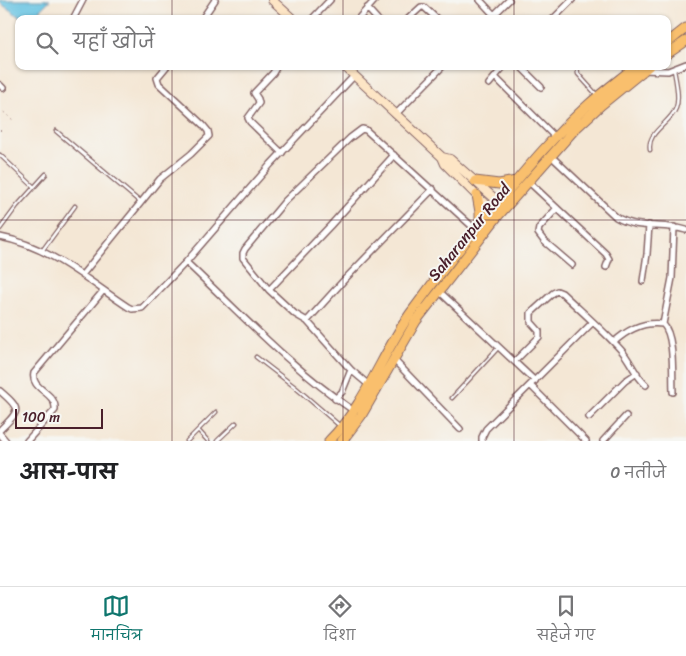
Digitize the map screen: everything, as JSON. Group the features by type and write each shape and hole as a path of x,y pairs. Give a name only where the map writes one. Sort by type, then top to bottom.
{"main road":[{"path":"671,39 686,28"},
{"path":"671,51 686,41"},
{"name":"Saharanpur Road","path":"342,441 361,416 394,360 412,319 440,292 502,205 516,181 555,137 598,97 638,70"},
{"name":"Saharanpur Road","path":"502,205 529,182 574,130 639,70"},
{"path":"475,181 499,184 516,181"},
{"path":"477,196 480,204 477,226"},
{"name":"Saharanpur Road","path":"328,441 354,411 412,319 477,226 495,214"}],"street":[{"path":"75,15 83,0"},
{"path":"205,15 215,0"},
{"path":"272,0 287,15"},
{"path":"316,15 330,0"},
{"path":"361,15 375,0"},
{"path":"480,0 491,15"},
{"path":"494,15 509,0"},
{"path":"557,15 572,0"},
{"path":"412,15 421,7 433,15"},
{"path":"367,8 373,15"},
{"path":"652,70 664,72 674,70 686,64"},
{"path":"82,275 140,202 167,172 202,145 210,133 158,84 158,78 164,70"},
{"path":"275,70 254,93 259,103 248,118 282,153"},
{"path":"348,70 442,157 445,164 495,214"},
{"path":"395,115 439,70"},
{"path":"489,84 501,70"},
{"path":"524,70 541,87"},
{"path":"0,237 24,242 42,251 82,275 128,307 132,309 142,308 354,76"},
{"path":"495,77 555,137"},
{"path":"370,386 351,370 307,322 295,314 269,290 242,256 245,249 285,201 350,138 362,129 366,130 433,190 477,226"},
{"path":"269,290 394,155"},
{"path":"550,156 616,216 631,224 674,227 686,230"},
{"path":"442,157 450,159 502,205"},
{"path":"529,182 608,257 609,262 606,268"},
{"path":"307,322 345,279 433,190"},
{"path":"557,208 539,228 538,234 540,238 572,266"},
{"path":"643,281 649,225"},
{"path":"663,324 672,278 674,227"},
{"path":"186,262 256,329 335,399 354,411"},
{"path":"26,441 55,410 56,403 35,384 33,379 34,373 103,291"},
{"path":"515,361 539,337 539,331 531,322 531,313 557,291 562,293 614,342 628,358 638,378 646,385"},
{"path":"440,292 535,381"},
{"path":"482,441 486,429 594,322"},
{"path":"614,342 631,329 658,323 663,324 666,327 670,344 673,392"},
{"path":"394,360 460,429"},
{"path":"335,399 342,392 351,370"},
{"path":"589,417 625,381 637,373"},
{"path":"531,386 586,441"},
{"path":"0,391 14,402 16,410 0,432 6,441"},
{"path":"603,441 626,416"}],"lane":[{"path":"578,70 578,74 598,97"},
{"path":"650,150 650,139 671,116 677,106 678,98 674,70"},
{"path":"56,131 140,202"},
{"path":"0,155 34,187"},
{"path":"0,229 46,174"},
{"path":"42,251 75,206"},
{"path":"452,398 500,347"},
{"path":"256,357 342,427"},
{"path":"187,441 216,412"},
{"path":"216,441 236,423"},
{"path":"198,430 208,441"}],"path":[{"path":"0,111 13,120"}],"water":[{"path":"0,0 50,0 35,15 17,15 0,3"}]}
